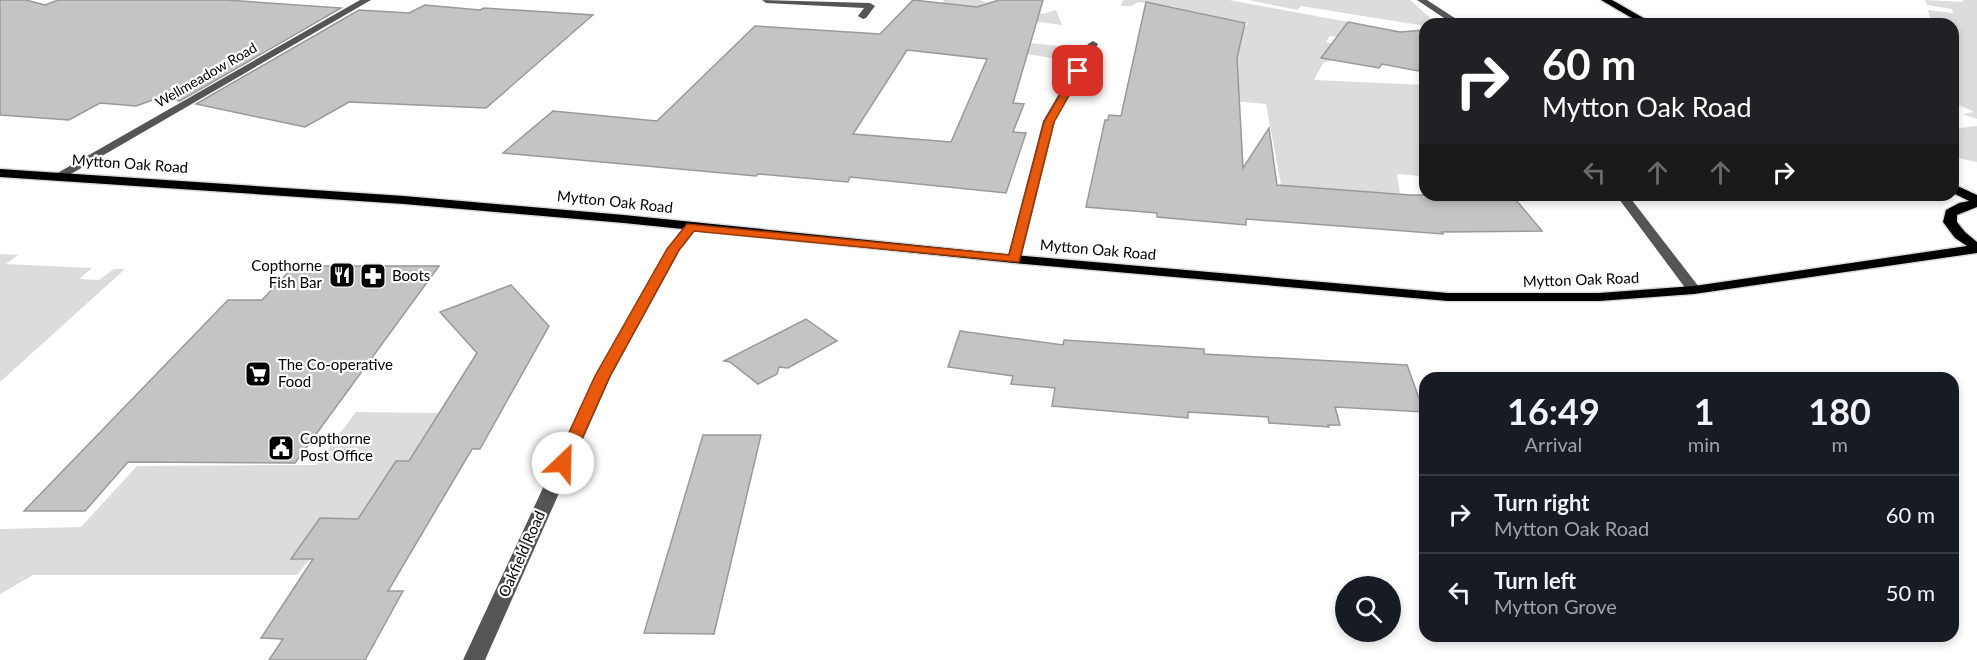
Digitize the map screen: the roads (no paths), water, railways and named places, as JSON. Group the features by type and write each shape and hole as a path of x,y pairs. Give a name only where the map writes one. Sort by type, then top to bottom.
{"main road":[{"path":"1605,0 1638,18"},
{"name":"Mytton Oak Road","path":"0,172 404,200 624,219 1014,259 1448,297 1599,297 1694,290 1977,248"},
{"path":"1959,192 1977,202"},
{"path":"1977,202 1963,206 1952,213 1950,222 1959,235 1977,248"}],"street":[{"name":"Wellmeadow Road","path":"60,176 367,0"},
{"path":"766,0 872,3"},
{"path":"1421,0 1450,18"},
{"path":"863,16 872,3"},
{"path":"1014,259 1049,122 1093,44"},
{"path":"1627,201 1694,290"},
{"name":"Oakfield Road","path":"474,660 603,376 674,249 691,227"}],"place":[{"name":"Copthorne Fish Bar","path":"342,275"},
{"name":"Boots","path":"373,276"},
{"name":"The Co-operative Food","path":"258,374"},
{"name":"Copthorne Post Office","path":"281,448"}]}
